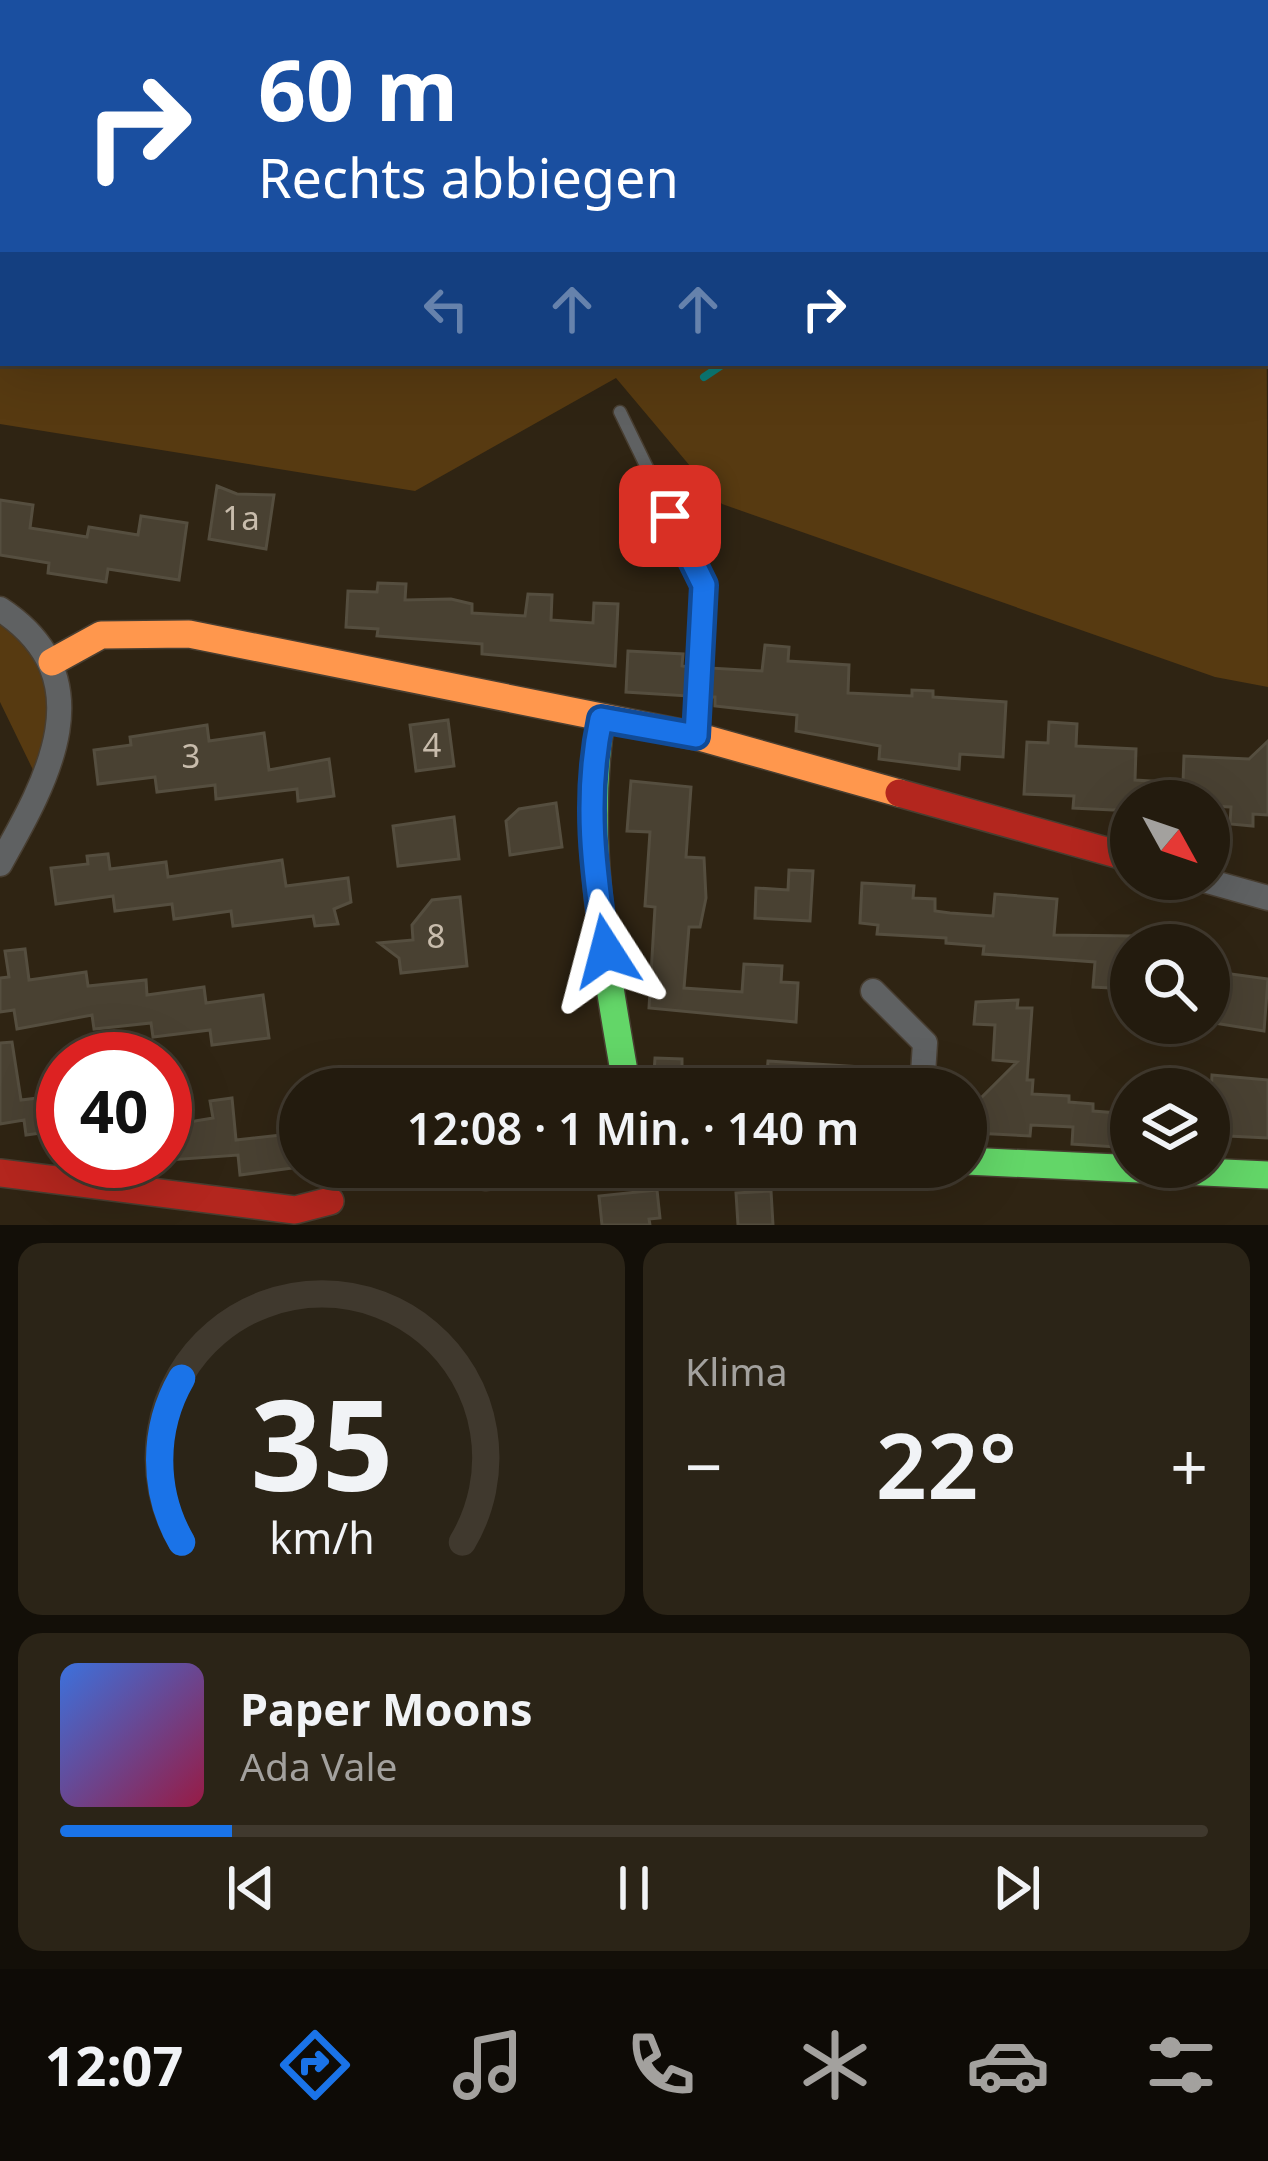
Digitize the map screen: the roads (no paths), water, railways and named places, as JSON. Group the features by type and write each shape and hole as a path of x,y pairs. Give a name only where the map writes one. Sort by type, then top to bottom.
{"street":[{"path":"0,608 52,662 60,696 56,742 36,799 0,864"},
{"path":"52,662 101,634 189,634 696,736 1110,852"},
{"path":"601,719 590,770 592,859 624,1068"},
{"path":"1230,887 1268,898"},
{"path":"873,992 925,1042 923,1068"},
{"path":"987,1162 1268,1175"},
{"path":"0,1173 295,1210 330,1201"}],"lane":[{"path":"620,412 704,585 696,736"}],"waterway":[{"path":"704,377 720,366"}]}
